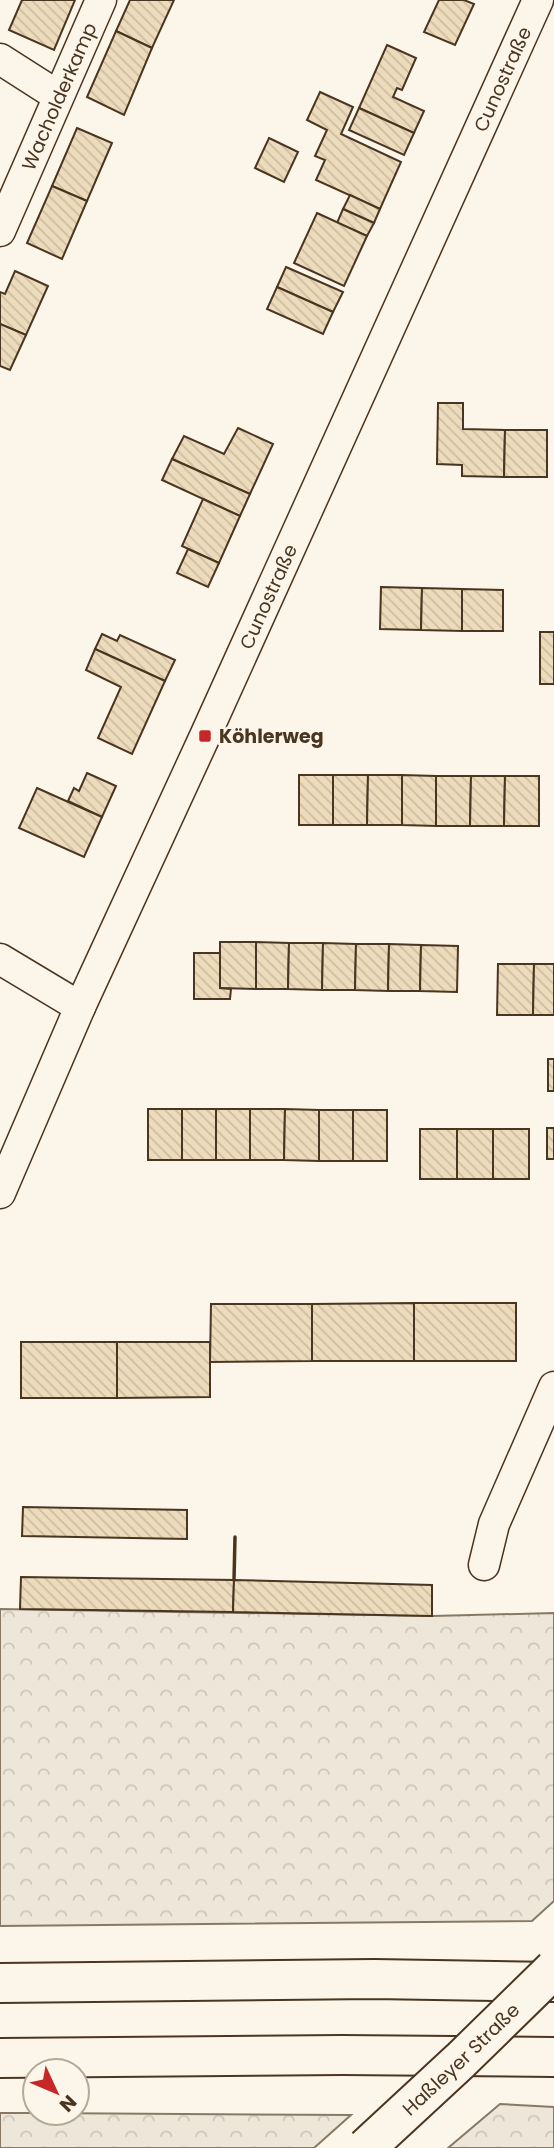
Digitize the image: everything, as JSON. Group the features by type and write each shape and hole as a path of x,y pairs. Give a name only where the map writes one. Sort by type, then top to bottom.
{"main road":[{"name":"Haßleyer Straße","path":"366,2148 554,1969"},
{"path":"0,1983 360,1979 554,1982"},
{"path":"0,2058 328,2055 554,2057"}],"street":[{"name":"Wacholderkamp","path":"0,231 101,0"},
{"name":"Cunostraße","path":"0,1193 80,1007 538,0"},
{"path":"0,58 58,96"},
{"path":"0,959 80,1007"},
{"path":"484,1565 494,1524 554,1387"}],"green space":[{"path":"0,1609 432,1616 554,1613 554,1901 532,1921 0,1926"},
{"path":"500,2104 554,2107 554,2148 448,2148"},
{"path":"0,2113 21,2113 21,2127 91,2127 91,2114 351,2115 314,2148 0,2148"}],"building":[{"path":"22,0 75,0 54,50 9,30"},
{"path":"130,0 174,0 152,48 116,31"},
{"path":"439,0 464,0 474,4 455,45 424,32"},
{"path":"116,31 152,48 124,115 87,97"},
{"path":"387,45 416,58 402,90 397,88 393,97 424,111 414,133 359,108"},
{"path":"320,92 353,107 341,134 401,162 380,209 316,180 325,160 315,156 327,130 307,120"},
{"path":"359,108 414,133 404,155 349,130"},
{"path":"77,128 112,143 87,201 52,186"},
{"path":"269,138 298,152 284,182 255,168"},
{"path":"52,186 87,201 62,259 27,243"},
{"path":"350,195 380,209 374,223 343,209"},
{"path":"343,209 374,223 367,236 337,223"},
{"path":"317,213 367,236 344,286 294,263"},
{"path":"286,267 343,292 333,312 277,287"},
{"path":"15,271 48,286 26,335 0,324 0,292 5,294"},
{"path":"277,287 333,312 323,334 267,309"},
{"path":"0,324 26,335 10,370 0,366"},
{"path":"438,403 463,403 463,429 505,430 504,477 462,476 462,465 437,464"},
{"path":"238,428 273,444 250,494 172,459 184,436 224,454"},
{"path":"505,430 547,430 547,477 504,477"},
{"path":"172,459 250,494 240,516 162,480"},
{"path":"203,499 240,516 219,563 182,546"},
{"path":"188,549 219,563 208,587 177,573"},
{"path":"381,587 422,588 421,630 380,629"},
{"path":"422,588 462,589 462,631 421,630"},
{"path":"462,589 503,590 503,631 462,631"},
{"path":"540,632 554,632 554,684 540,684"},
{"path":"102,634 117,641 120,635 175,660 165,681 95,649"},
{"path":"95,649 165,681 132,754 98,738 121,687 86,670"},
{"path":"87,773 116,786 102,817 68,801 74,788 79,791"},
{"path":"299,775 333,775 333,825 299,825"},
{"path":"333,775 368,775 367,825 333,825"},
{"path":"368,775 402,775 402,825 367,825"},
{"path":"402,775 436,776 436,826 402,825"},
{"path":"436,776 471,776 470,826 436,826"},
{"path":"471,776 505,776 504,826 470,826"},
{"path":"505,776 539,776 539,826 504,826"},
{"path":"37,788 102,817 84,857 19,828"},
{"path":"220,942 256,942 256,989 220,988"},
{"path":"256,942 289,943 288,989 256,989"},
{"path":"289,943 323,943 322,990 288,989"},
{"path":"323,943 356,944 355,990 322,990"},
{"path":"356,944 389,944 388,991 355,990"},
{"path":"389,944 421,945 420,991 388,991"},
{"path":"421,945 458,946 457,992 420,991"},
{"path":"194,953 220,953 220,988 231,989 230,999 194,999"},
{"path":"498,964 534,964 533,1015 497,1015"},
{"path":"534,964 554,964 554,1015 533,1015"},
{"path":"548,1059 554,1059 554,1091 548,1091"},
{"path":"148,1109 182,1109 182,1160 148,1160"},
{"path":"182,1109 216,1109 216,1160 182,1160"},
{"path":"216,1109 250,1109 250,1160 216,1160"},
{"path":"250,1109 285,1109 284,1160 250,1160"},
{"path":"285,1109 319,1110 319,1161 284,1160"},
{"path":"319,1110 353,1110 353,1161 319,1161"},
{"path":"353,1110 387,1110 387,1161 353,1161"},
{"path":"547,1128 554,1128 554,1159 547,1159"},
{"path":"420,1129 457,1129 457,1179 420,1179"},
{"path":"457,1129 493,1129 493,1179 457,1179"},
{"path":"493,1129 529,1129 529,1179 493,1179"},
{"path":"414,1303 516,1303 516,1361 414,1361"},
{"path":"414,1303 414,1361 312,1361 312,1304"},
{"path":"211,1304 312,1304 312,1361 210,1362"},
{"path":"21,1342 117,1342 117,1398 21,1398"},
{"path":"117,1342 210,1342 210,1397 117,1398"},
{"path":"23,1507 187,1510 187,1539 22,1536"},
{"path":"21,1577 234,1580 233,1612 20,1609"},
{"path":"234,1580 432,1585 432,1616 233,1612"}],"wall":[{"path":"234,1580 235,1537"}],"place":[{"name":"Köhlerweg","path":"205,736"}]}
